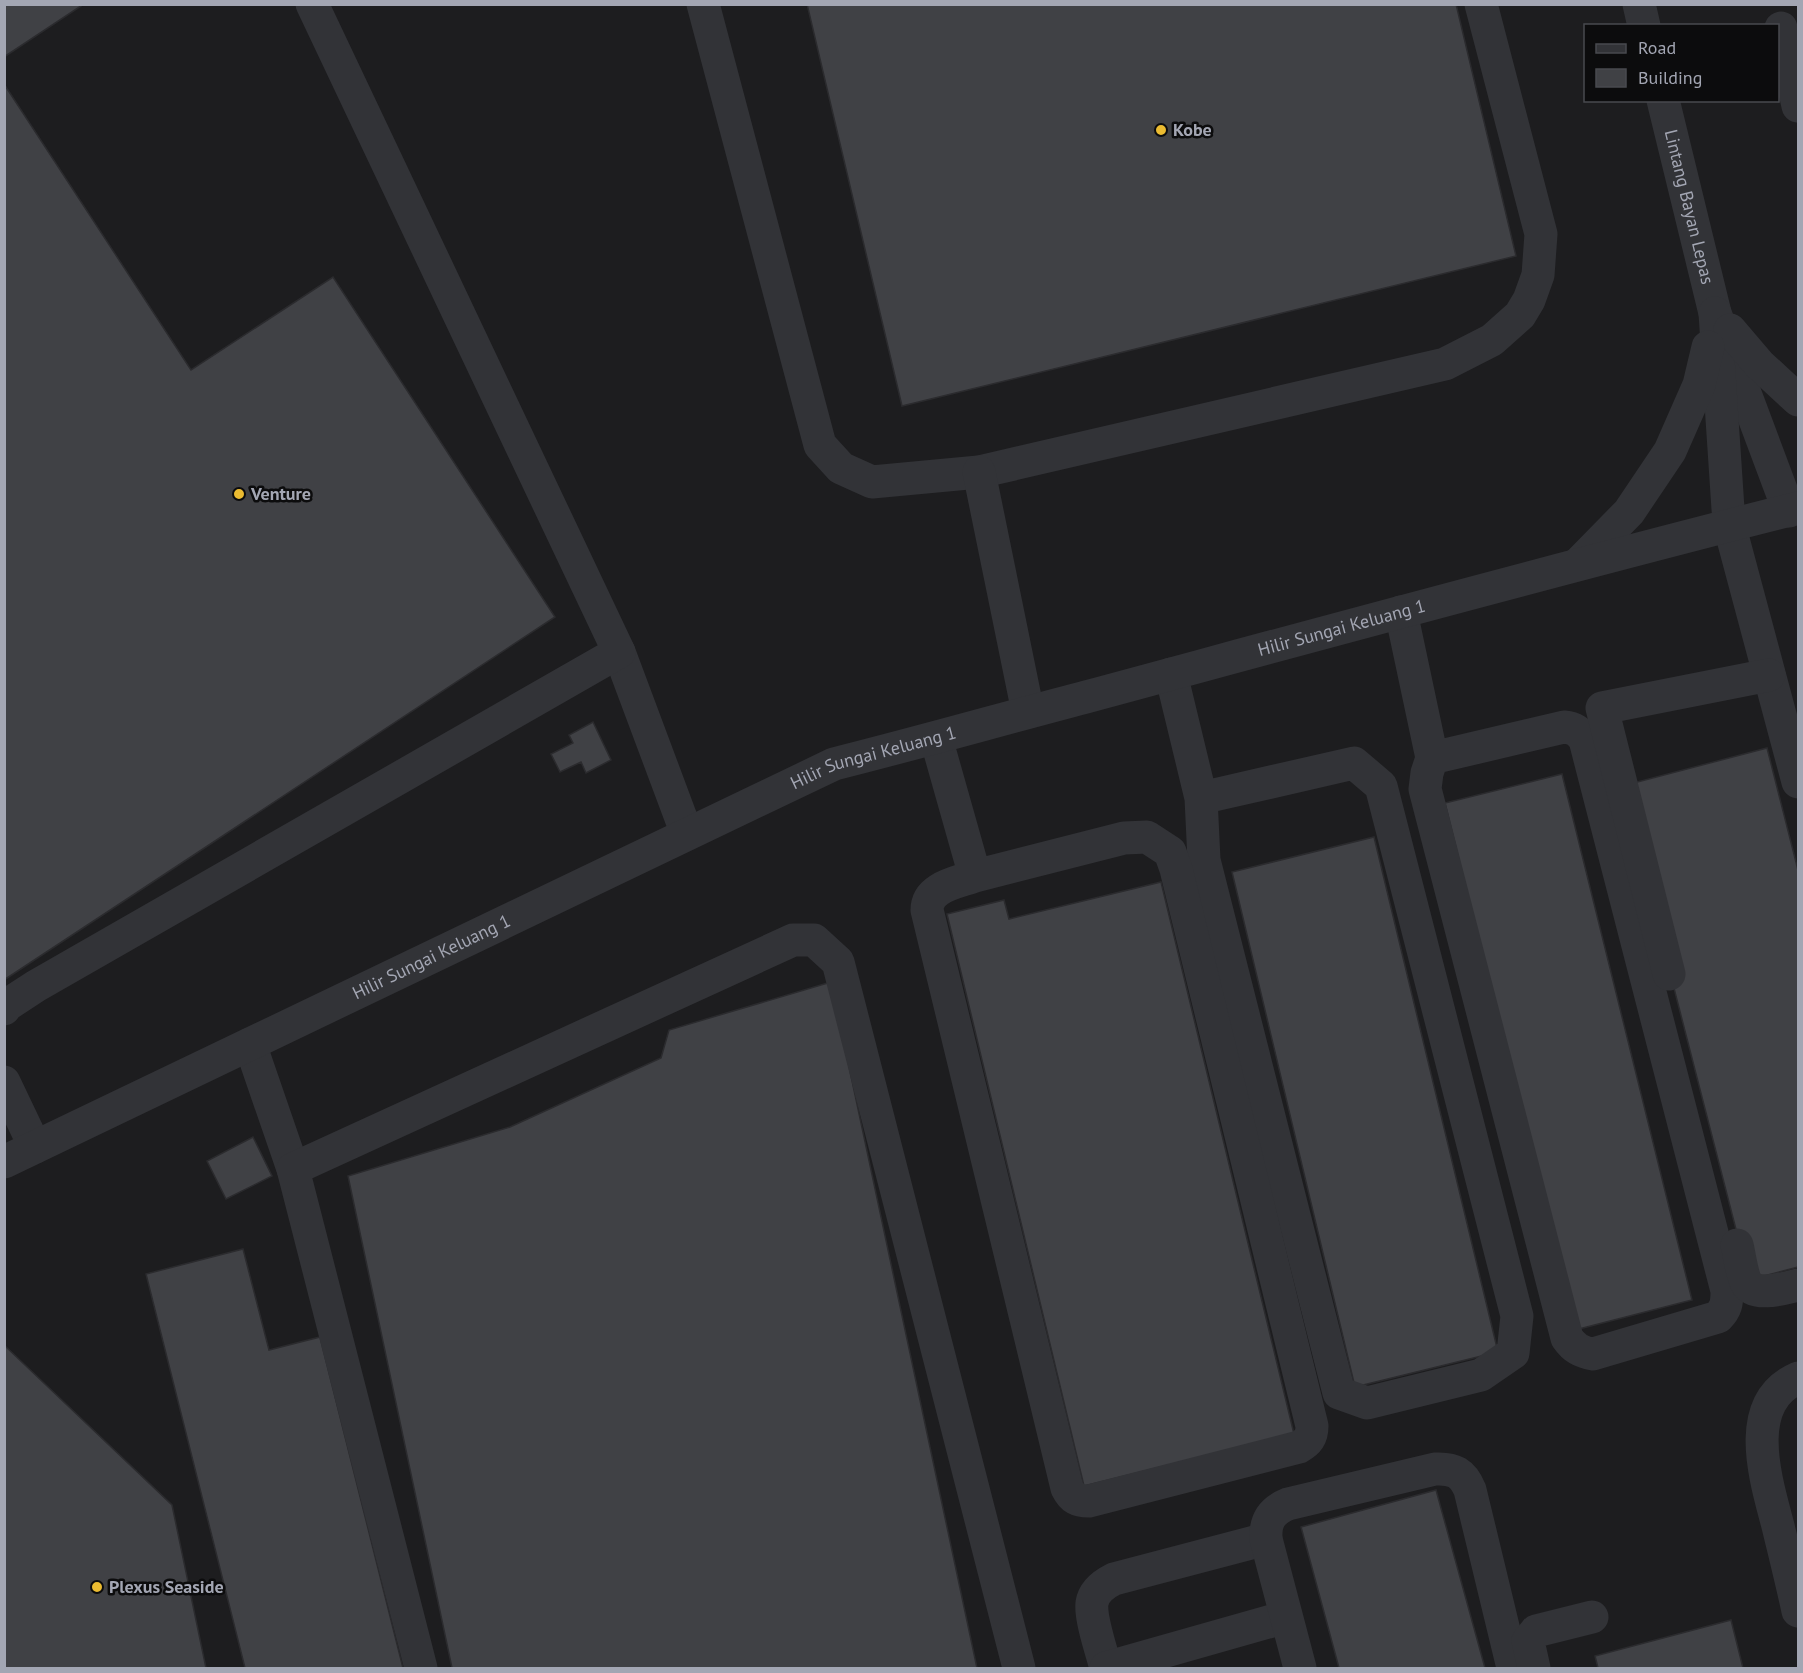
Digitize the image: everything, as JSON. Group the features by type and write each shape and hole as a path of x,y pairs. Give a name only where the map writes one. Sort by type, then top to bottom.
{"street":[{"path":"312,4 619,652 687,834"},
{"path":"703,4 819,445 841,468 872,482 979,472 1445,364 1492,340 1520,315 1529,300 1538,275 1542,234 1481,4"},
{"path":"1639,4 1644,24"},
{"path":"1785,19 1798,106"},
{"name":"Lintang Bayan Lepas","path":"1663,102 1715,313 1794,509"},
{"path":"1715,313 1759,364 1798,400"},
{"path":"1578,564 1629,512 1670,451 1699,384 1715,313"},
{"name":"Lintang Bayan Lepas","path":"1715,313 1729,524 1798,782"},
{"path":"979,472 1028,712"},
{"name":"Hilir Sungai Keluang 1","path":"4,1162 834,764 1578,564 1794,509"},
{"path":"1401,612 1432,758 1425,789 1567,1338 1573,1347 1584,1353 1593,1354 1718,1317 1725,1311 1727,1291 1585,740 1580,732 1564,727 1432,758"},
{"path":"4,1009 36,986 619,652"},
{"path":"1171,674 1201,798 1204,860 1339,1393 1367,1403 1481,1376 1513,1353 1517,1316 1381,786 1354,763 1201,798"},
{"path":"1769,675 1602,708 1746,1283 1752,1288 1766,1292 1798,1285"},
{"path":"936,738 975,876"},
{"path":"1148,837 1170,852 1312,1426 1312,1435 1307,1443 1299,1448 1089,1501 1079,1501 1071,1496 1064,1477 927,910 927,902 932,894 975,876 1124,838 1148,837"},
{"path":"293,1169 793,939 814,940 838,962 1019,1668"},
{"path":"250,1044 293,1169 421,1668"},
{"path":"4,1082 35,1147"},
{"path":"1798,1377 1775,1394 1766,1413 1762,1442 1763,1467 1798,1611"},
{"path":"1300,1668 1266,1539 1265,1528 1269,1516 1277,1508 1288,1504 1435,1469 1447,1469 1466,1480 1470,1490 1513,1668"},
{"path":"1266,1539 1114,1579 1104,1584 1096,1593 1092,1603 1106,1668 1286,1617"},
{"path":"1534,1668 1528,1641 1536,1631 1592,1617"}],"shaded area":[{"path":"5,5 1798,5 1798,1668 5,1668"}],"building":[{"path":"4,4 84,4 4,57"},
{"name":"Kobe","path":"807,4 1456,4 1516,256 902,406"},
{"name":"Venture","path":"4,84 191,370 333,277 555,617 4,980"},
{"path":"593,722 611,760 586,773 581,762 560,772 551,754 573,743 569,735"},
{"path":"1767,748 1798,870 1798,1267 1749,1280 1622,786"},
{"path":"1562,774 1692,1300 1575,1330 1445,803"},
{"path":"1374,837 1498,1352 1355,1387 1232,872"},
{"path":"1161,882 1294,1434 1084,1486 947,914 1004,900 1009,919"},
{"path":"831,982 977,1668 452,1668 348,1176 510,1127 661,1058 669,1030"},
{"path":"253,1137 272,1176 226,1199 207,1161"},
{"path":"243,1249 269,1350 320,1337 403,1668 245,1668 146,1274"},
{"name":"Plexus Seaside","path":"4,1345 172,1505 206,1668 4,1668"},
{"path":"1436,1490 1485,1668 1339,1668 1301,1527"},
{"path":"1731,1620 1743,1668 1598,1668 1595,1656"}],"place":[{"name":"Kobe","path":"1161,130"},
{"name":"Venture","path":"239,494"},
{"name":"Plexus Seaside","path":"97,1587"}]}
